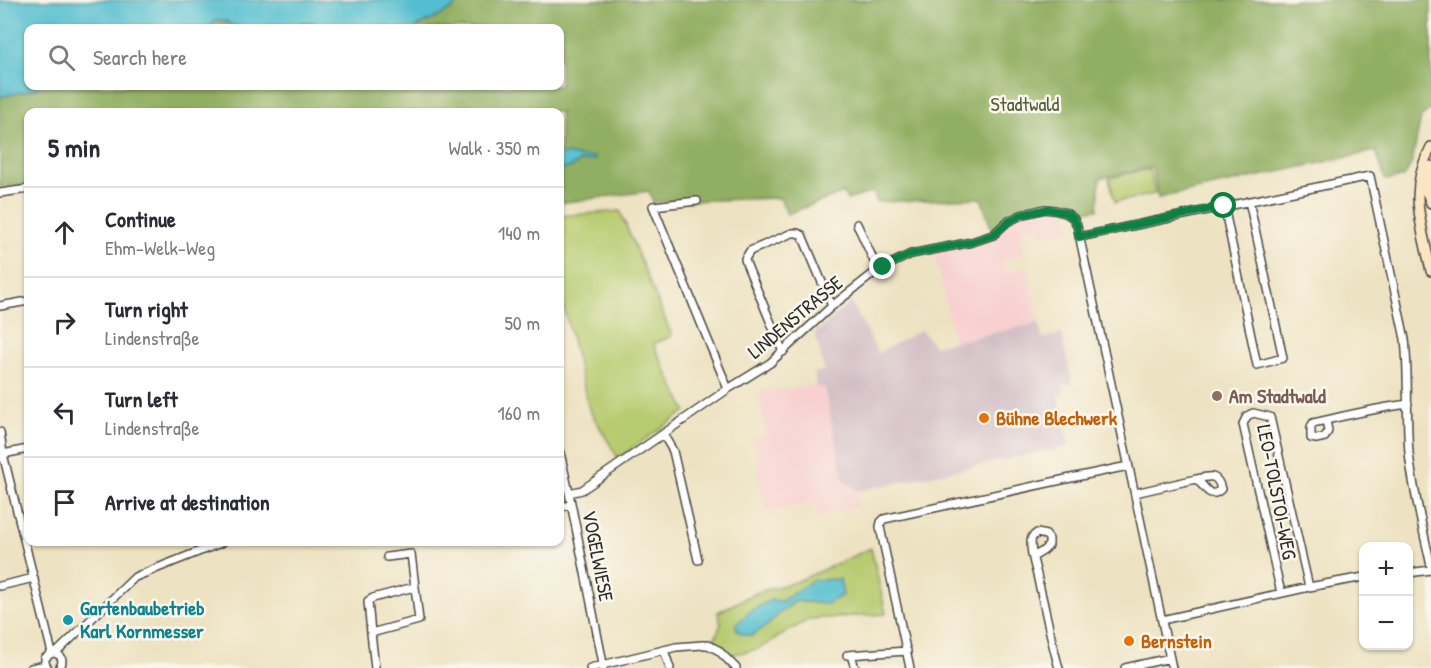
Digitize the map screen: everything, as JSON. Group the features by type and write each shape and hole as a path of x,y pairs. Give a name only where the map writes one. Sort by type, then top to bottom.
{"main road":[{"path":"1431,147 1421,172 1418,197 1422,238 1431,271"},
{"path":"1431,166 1426,190 1431,202"}],"street":[{"path":"1172,668 1079,237 1370,176 1405,339 1411,471 1431,568 1413,572"},
{"path":"0,193 24,190"},
{"path":"697,201 653,206 728,389"},
{"path":"1224,206 1257,365 1282,358 1249,201"},
{"name":"LINDENSTRASSE","path":"569,494 582,490 728,389 770,363 832,306 878,270 911,254 972,242 993,235 1008,222 1021,215 1044,209 1066,213 1073,218 1079,237"},
{"path":"857,224 878,270"},
{"path":"783,352 746,264 745,259 750,251 792,234 802,235 832,306"},
{"path":"0,306 24,302"},
{"path":"1326,420 1408,404"},
{"name":"LEO-TOLSTOI-WEG","path":"1281,593 1243,424 1247,416 1253,412 1270,417 1309,586"},
{"path":"0,432 2,455 24,540"},
{"path":"663,434 674,451 698,560"},
{"path":"2,455 24,450"},
{"path":"910,668 880,527 884,519 1128,466"},
{"name":"VOGELWIESE","path":"564,471 603,666"},
{"path":"1135,493 1196,479"},
{"path":"564,506 571,505"},
{"path":"26,546 54,653 60,656 62,661 59,668"},
{"path":"31,668 47,666 45,658 54,653 135,577 211,546"},
{"path":"370,633 419,620 411,554 387,556"},
{"path":"1033,557 1059,668"},
{"path":"0,586 34,578"},
{"path":"1162,620 1309,586 1359,578"},
{"path":"375,668 368,601 414,587"},
{"path":"590,668 664,650 708,645 721,652 736,668"},
{"path":"664,650 670,668"},
{"path":"855,668 849,655 907,651"},
{"path":"1125,668 1170,658"}],"shaded area":[{"path":"1049,206 1064,208 1070,229 1041,236 1039,225 1020,229 1024,254 1003,259 1006,272 1027,267 1039,323 954,342 933,245 995,230 1008,216 1022,210"},
{"path":"851,302 878,353 921,330 934,346 1039,323 1042,338 1062,334 1072,384 1063,386 1065,393 1058,395 1069,446 858,491 844,481 824,387 816,387 814,373 824,370 815,333"},
{"path":"816,384 817,387 824,387 844,481 858,491 859,507 818,517 814,502 766,512 753,438 767,435 758,391 790,390"}],"green space":[{"name":"Stadtwald","path":"460,0 1431,0 1431,108 1421,117 1412,162 1404,177 1385,180 1376,151 1158,198 1152,167 1100,178 1098,209 1082,211 1049,206 1022,210 1008,216 992,231 981,198 877,202 873,192 847,200 844,193 787,214 780,198 653,202 649,191 564,202 564,169 581,161 595,159 595,157 564,154 564,108 24,108 24,185 0,188 0,97 31,90 564,90 564,24 422,24"},
{"path":"216,20 232,24 212,24"},
{"path":"312,21 328,24 302,24"},
{"path":"1149,169 1155,194 1115,202 1109,178"},
{"path":"620,211 672,336 653,344 686,411 618,458 589,409 564,307 564,216"},
{"path":"871,548 886,614 809,619 758,649 729,655 717,647 715,638 721,624 718,612 758,592 796,582","holes":["795,593 827,604 796,601 781,612 771,600 782,601"]}],"water":[{"path":"0,0 460,0 452,9 423,24 315,24 312,21 300,24 231,24 216,20 212,24 24,24 24,90 31,90 0,97"},
{"path":"564,154 595,157 595,160 581,161 564,169"},
{"path":"840,579 843,595 827,604 796,601 767,626 751,636 737,631 736,624 752,610 771,600 782,601 813,580"}],"place":[{"name":"Am Stadtwald","path":"1217,396"},
{"name":"Bühne Blechwerk","path":"984,418"},
{"name":"Gartenbaubetrieb Karl Kornmesser","path":"68,620"},
{"name":"Bernstein","path":"1129,641"}],"route":[{"path":"883,267 911,254 972,242 993,235 1008,222 1021,215 1044,209 1066,213 1073,218 1079,237 1224,206"}]}
